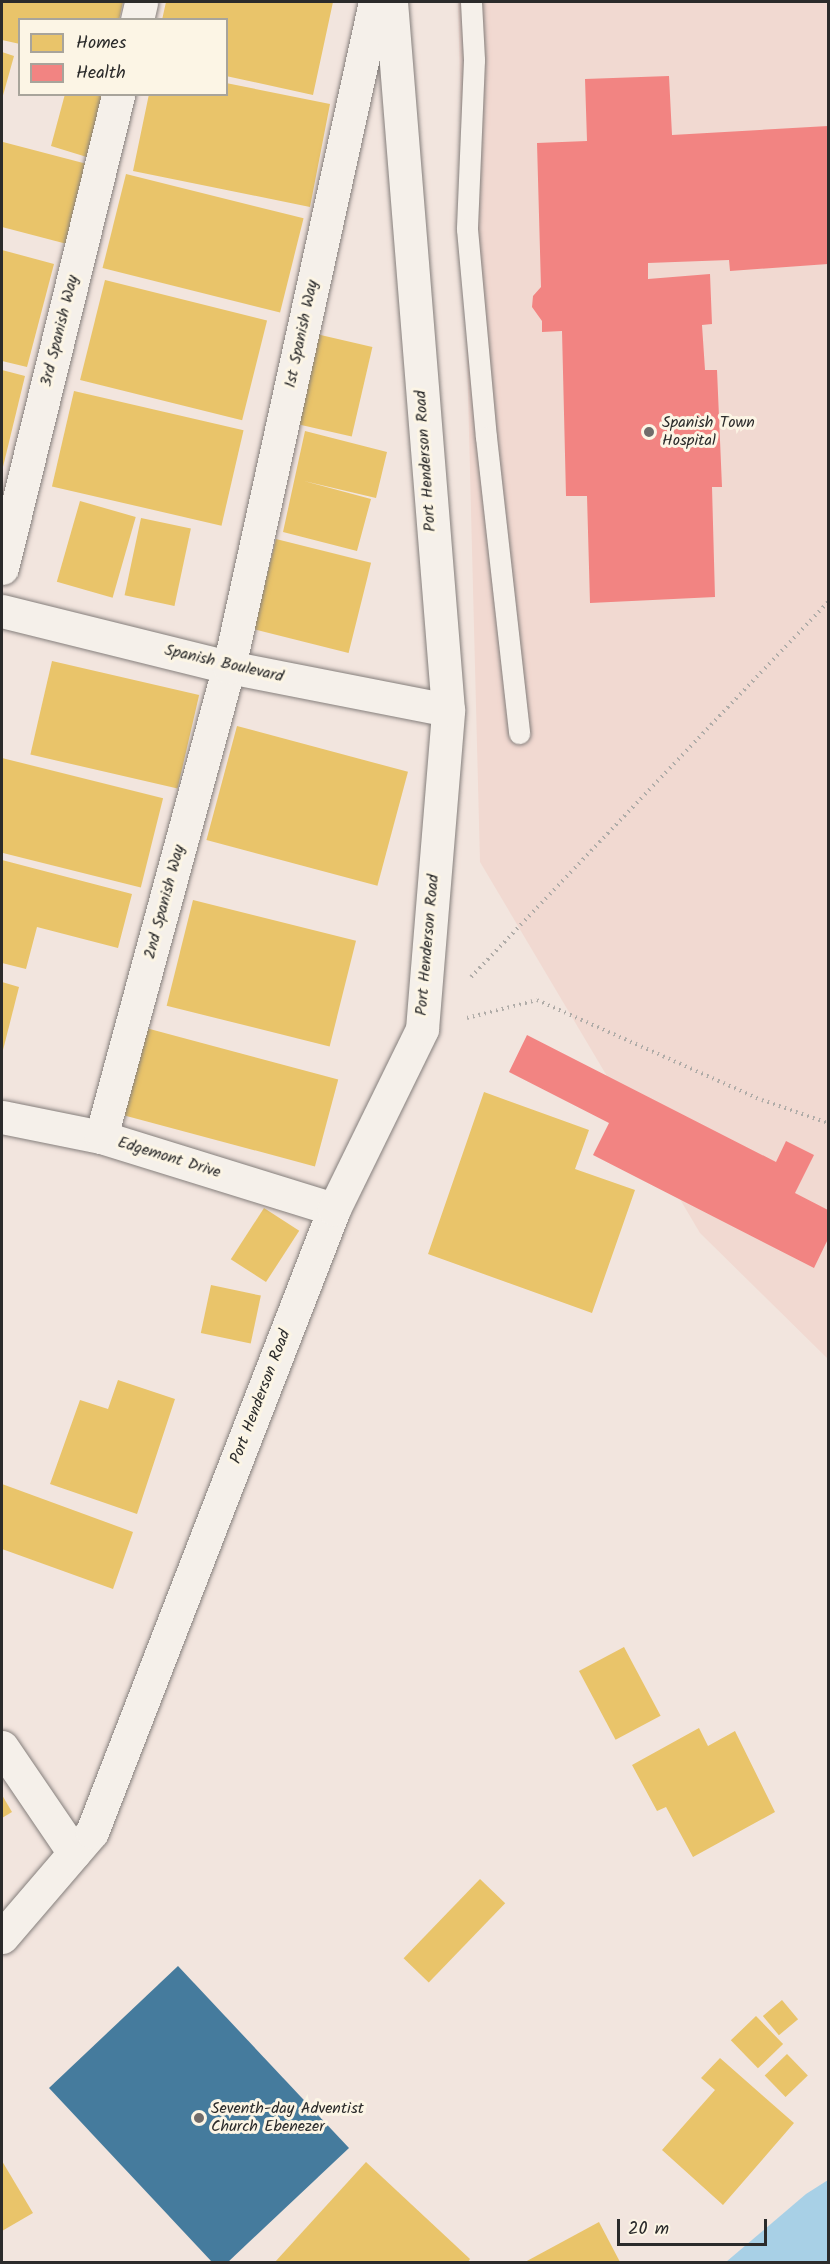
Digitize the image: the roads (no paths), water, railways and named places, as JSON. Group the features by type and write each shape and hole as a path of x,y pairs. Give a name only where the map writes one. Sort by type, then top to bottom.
{"street":[{"path":"137,18 141,2"},
{"name":"1st Spanish Way","path":"230,667 375,2"},
{"name":"Port Henderson Road","path":"2,1936 92,1832 334,1209 422,1029 448,710 391,2"},
{"name":"3rd Spanish Way","path":"2,568 118,96"},
{"name":"Spanish Boulevard","path":"2,611 230,667 448,710"},
{"name":"2nd Spanish Way","path":"100,1137 230,667"},
{"name":"Edgemont Drive","path":"2,1117 100,1137 334,1209"},
{"path":"2,1747 74,1853"}],"lane":[{"path":"471,2 474,60 467,229 486,437 519,733"}],"water":[{"path":"828,2180 828,2262 726,2262 806,2194"}],"place":[{"name":"Spanish Town Hospital","path":"649,432"},
{"name":"Seventh-day Adventist Church Ebenezer","path":"199,2118"}]}
